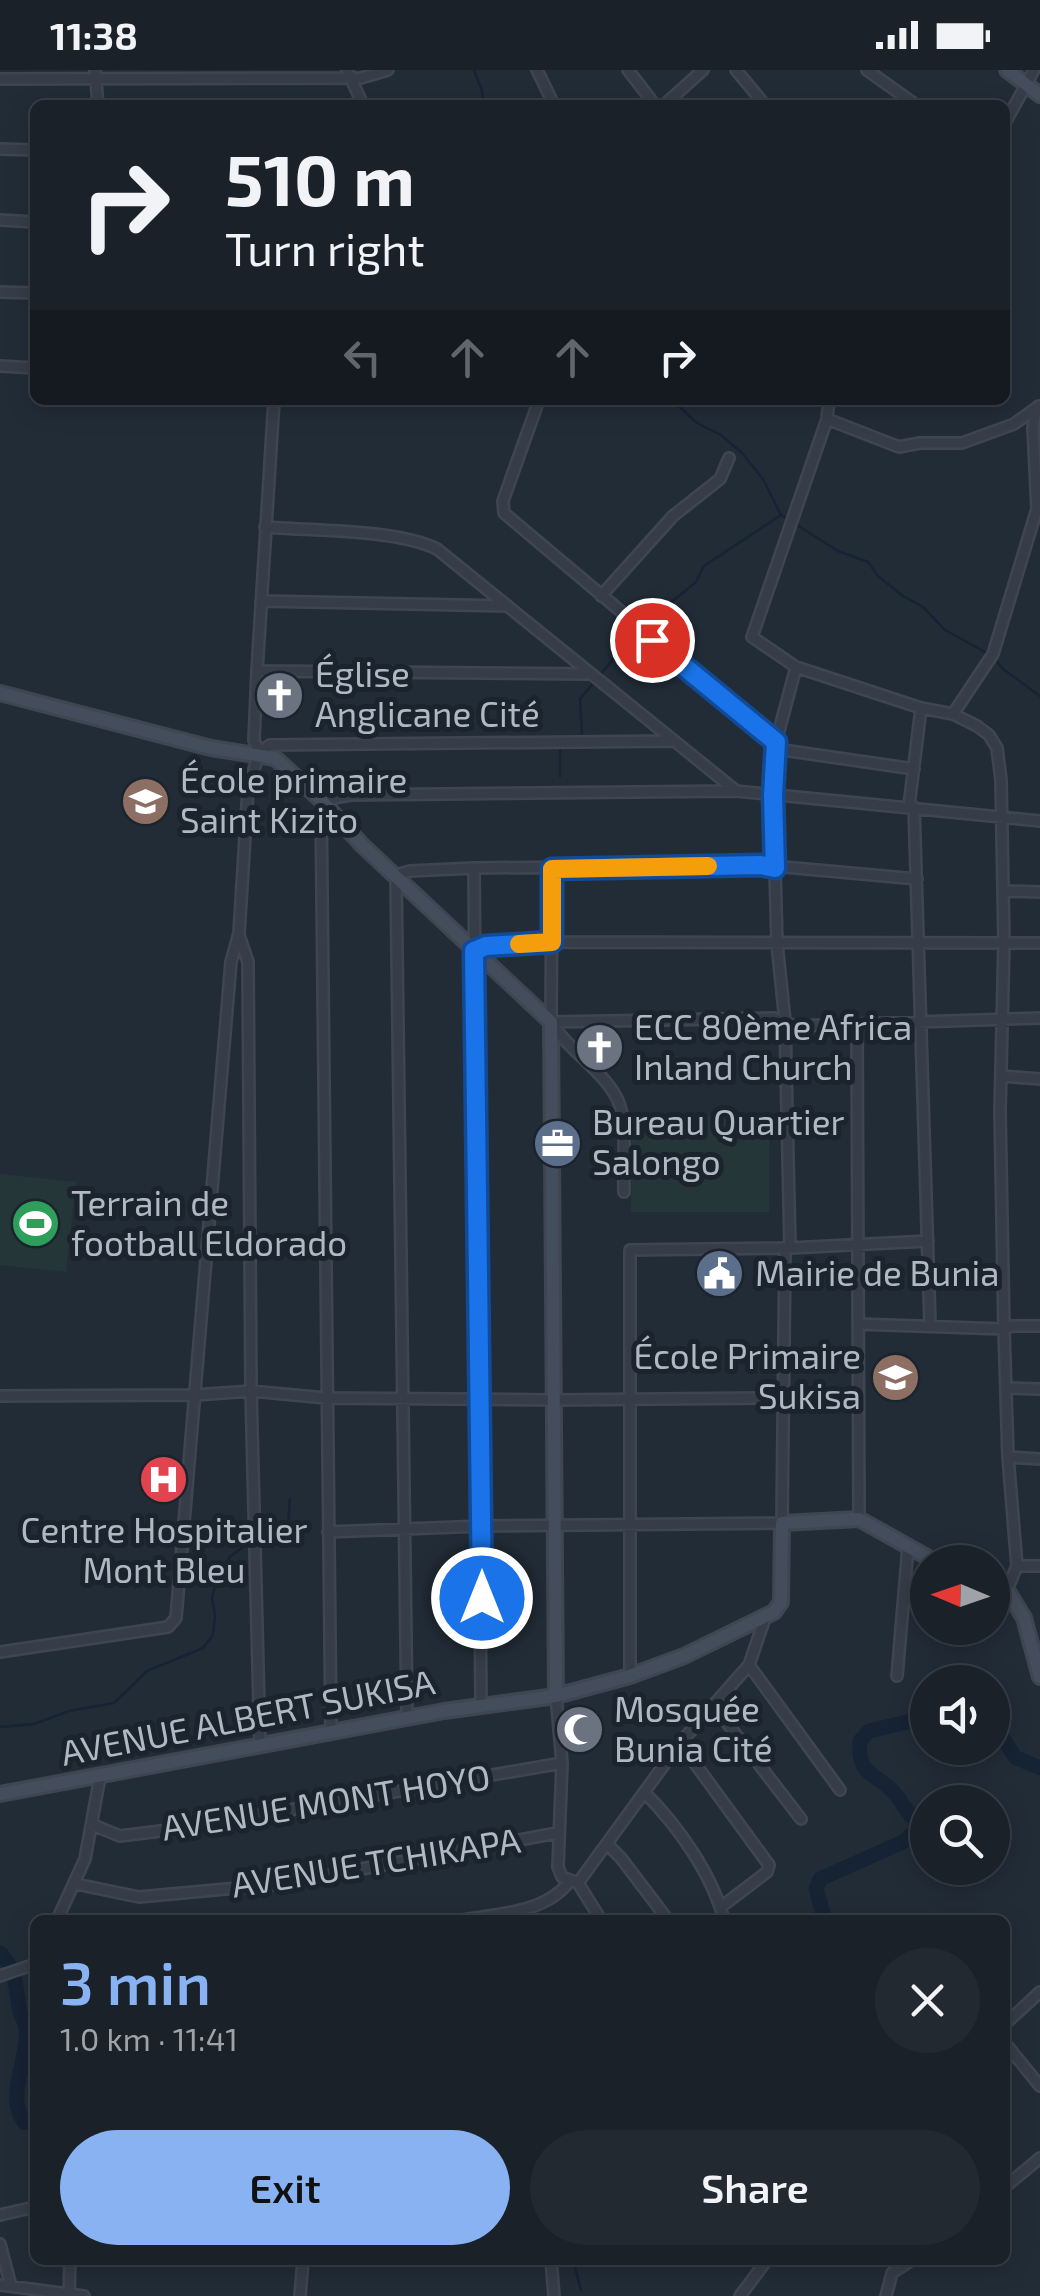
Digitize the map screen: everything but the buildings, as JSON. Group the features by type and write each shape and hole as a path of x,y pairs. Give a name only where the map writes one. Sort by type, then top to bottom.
{"street":[{"path":"0,79 96,74 348,74 388,70"},
{"path":"537,70 552,100"},
{"path":"628,70 651,100"},
{"path":"670,100 703,70"},
{"path":"736,70 761,100"},
{"path":"867,70 909,100"},
{"path":"1008,70 1040,94"},
{"path":"1010,114 1034,70"},
{"path":"96,74 98,100"},
{"path":"348,74 361,100"},
{"path":"0,149 30,150"},
{"path":"0,220 30,222"},
{"path":"0,292 30,293"},
{"path":"0,366 30,368"},
{"path":"0,1652 168,1628 176,1618 231,962 238,932 248,789 258,754 254,740 260,602 274,405"},
{"path":"538,405 503,500 504,513 776,745 914,769"},
{"path":"1010,1576 1018,1566 1008,1457 1004,1329 1004,942 997,748 978,726 953,714 921,708 796,667 752,637 828,410 899,447 962,444 1004,429 1038,407"},
{"path":"953,714 992,657 1037,509 1033,428 1038,407"},
{"path":"601,596 673,516 720,479 729,458"},
{"path":"265,527 424,543 452,560 736,791"},
{"path":"260,602 509,606"},
{"path":"490,1915 556,1899 574,1883 608,1845 680,1743 749,1665 764,1618 781,1602 787,1248 785,1020 773,795 776,745 796,667"},
{"path":"257,671 593,677"},
{"path":"0,693 211,748 274,758 551,1022 614,1093 622,1108 624,1192"},
{"path":"921,708 911,807 920,943 930,1324"},
{"path":"258,754 270,746 672,742"},
{"path":"321,800 352,795 736,791 1040,821"},
{"path":"321,800 332,1731"},
{"path":"396,876 410,871 474,868 761,865 917,878"},
{"path":"474,868 481,1704"},
{"path":"552,869 556,1696 562,1763 558,1867 562,1877 574,1883 598,1915"},
{"path":"396,876 407,1718"},
{"path":"1003,891 1040,892"},
{"path":"238,932 248,962 251,1391 260,1746"},
{"path":"474,951 486,946 552,942 1040,943"},
{"path":"551,1022 755,1018 785,1020 795,1026 1040,1018"},
{"path":"857,1024 859,1519"},
{"path":"1002,1076 1040,1080"},
{"path":"630,1676 630,1250 928,1241"},
{"path":"858,1324 1004,1329 1040,1326"},
{"path":"1007,1388 1040,1389"},
{"path":"0,1396 251,1391 326,1398 858,1397"},
{"path":"1008,1457 1040,1459"},
{"path":"328,1532 482,1526 782,1524 859,1519 908,1548 896,1676"},
{"path":"1018,1566 1040,1566"},
{"path":"1010,1600 1024,1618 1040,1677"},
{"name":"AVENUE ALBERT SUKISA","path":"0,1794 481,1704 556,1696 684,1656 764,1618"},
{"path":"749,1665 840,1790"},
{"path":"714,1706 802,1819"},
{"path":"680,1743 769,1865 767,1872 721,1907"},
{"name":"AVENUE MONT HOYO","path":"93,1825 120,1836 185,1828 562,1763"},
{"path":"60,1915 76,1884 93,1825 100,1777"},
{"path":"645,1793 690,1849 723,1915"},
{"name":"AVENUE TCHIKAPA","path":"76,1884 139,1897 280,1884 557,1833"},
{"path":"608,1845 664,1915"},
{"path":"0,1976 30,1966"},
{"path":"1010,2019 1040,1992"},
{"path":"1010,2048 1040,2086"},
{"path":"1010,2183 1040,2158"},
{"path":"0,2215 30,2207"},
{"path":"0,2244 5,2286 84,2296"},
{"path":"69,2295 70,2265"},
{"path":"300,2296 303,2265"},
{"path":"551,2265 554,2296"},
{"path":"740,2296 764,2265"},
{"path":"886,2296 892,2273 904,2265"}],"shaded area":[{"path":"632,1115 769,1116 769,1212 631,1212"},
{"name":"Terrain de football Eldorado","path":"0,1174 76,1182 66,1272 0,1265"}],"waterway":[{"path":"474,70 483,100"},
{"path":"677,405 742,453 763,479 781,515 838,551 868,562 878,576 923,607 945,630 987,653"},
{"path":"657,639 669,604 696,582 704,566 781,515"},
{"path":"561,737 582,736 580,699 615,657 641,664 653,646"},
{"path":"994,657 1003,669 1040,696"},
{"path":"560,748 560,776"},
{"path":"258,1536 288,1524 290,1499"},
{"path":"0,1727 34,1724 69,1711 114,1703 147,1671 203,1648 213,1635 212,1598 216,1581 230,1557 250,1541"},
{"path":"824,1915 816,1889 820,1879 905,1841 916,1830 916,1820 898,1797 869,1773 860,1753 860,1741 869,1731 910,1721"},
{"path":"1010,1749 1015,1757 1040,1768"},
{"path":"0,1953 13,1974 26,2027 17,2100 24,2122 30,2121"},
{"path":"574,2265 581,2290"}],"slow traffic":[{"path":"519,944 552,942 552,869 708,866"}],"place":[{"name":"Église Anglicane Cité","path":"280,695"},
{"name":"École primaire Saint Kizito","path":"145,801"},
{"name":"ECC 80ème Africa Inland Church","path":"599,1048"},
{"name":"Bureau Quartier Salongo","path":"557,1143"},
{"name":"Terrain de football Eldorado","path":"36,1224"},
{"name":"Mairie de Bunia","path":"720,1274"},
{"name":"École Primaire Sukisa","path":"896,1377"},
{"name":"Centre Hospitalier Mont Bleu","path":"164,1479"},
{"name":"Mosquée Bunia Cité","path":"579,1730"}],"route":[{"path":"482,1598 474,951 486,946 552,942 552,869 761,865 775,868 776,742 652,640"}]}
